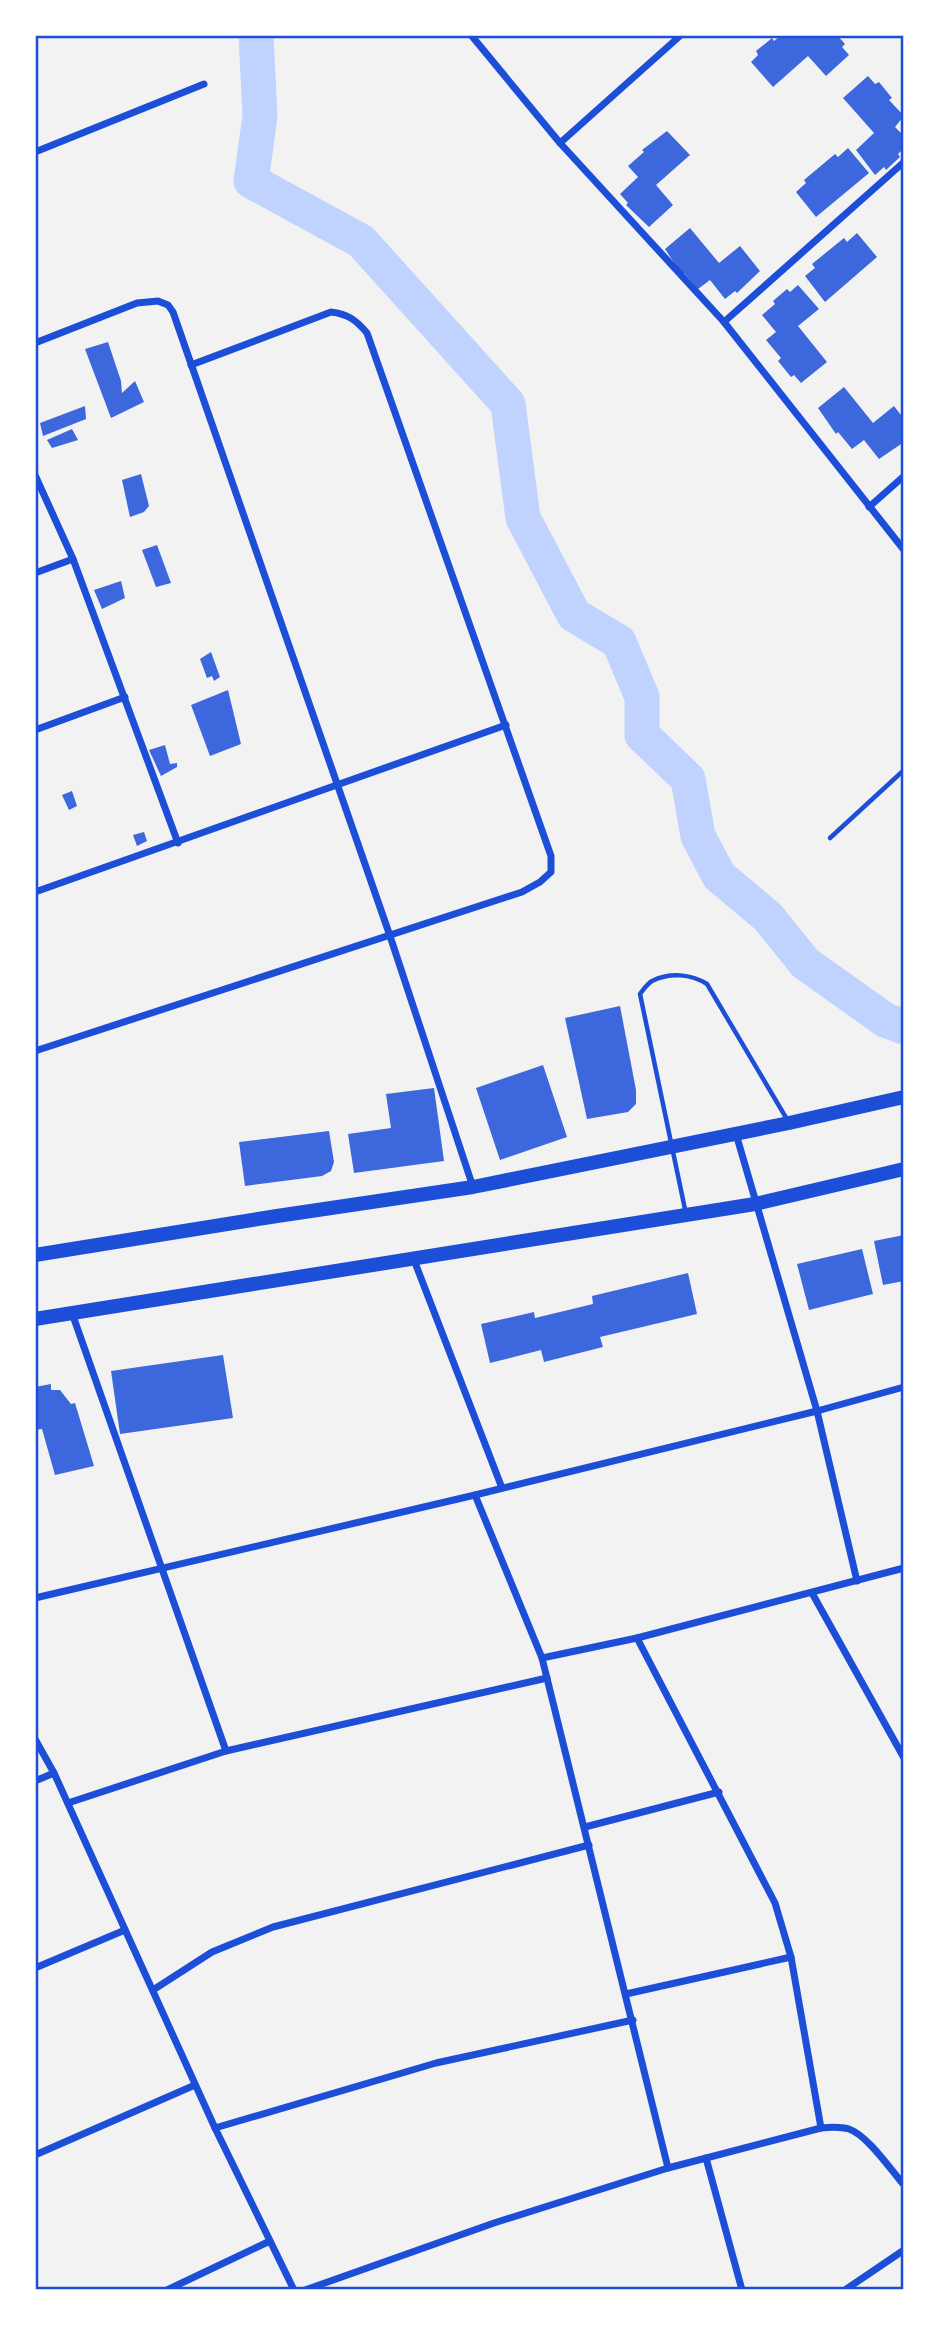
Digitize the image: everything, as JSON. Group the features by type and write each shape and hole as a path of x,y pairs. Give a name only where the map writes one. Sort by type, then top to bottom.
{"main road":[{"path":"35,1255 473,1187 904,1097"},
{"path":"35,1319 755,1204 904,1169"}],"street":[{"path":"471,35 560,143 724,322 904,550"},
{"path":"560,143 681,35"},
{"path":"35,152 204,84"},
{"path":"724,322 904,162"},
{"path":"35,343 137,303 158,301 168,305 173,312 390,936 473,1187"},
{"path":"35,1051 522,892 551,872 551,856 367,333 345,313 331,312 191,365"},
{"path":"35,475 74,559 178,843"},
{"path":"869,507 904,477"},
{"path":"35,573 74,559"},
{"path":"35,730 125,697"},
{"path":"35,892 506,725"},
{"path":"736,1134 817,1411 858,1581"},
{"path":"414,1260 502,1488"},
{"path":"72,1313 226,1751"},
{"path":"35,1598 475,1495 904,1387"},
{"path":"475,1495 542,1658 668,2168"},
{"path":"542,1658 638,1638 904,1569"},
{"path":"812,1593 904,1758"},
{"path":"638,1638 775,1903 791,1957 821,2128"},
{"path":"68,1803 226,1751 547,1678"},
{"path":"35,1738 68,1803 215,2128 294,2290"},
{"path":"35,1781 54,1773"},
{"path":"585,1827 719,1793"},
{"path":"153,1990 212,1952 274,1927 589,1845"},
{"path":"35,1968 125,1930"},
{"path":"626,1994 791,1957"},
{"path":"215,2128 436,2063 633,2020"},
{"path":"35,2155 195,2085"},
{"path":"305,2290 494,2223 668,2168 821,2128 836,2126 850,2129 863,2139 904,2185"},
{"path":"705,2158 742,2290"},
{"path":"167,2290 270,2241"},
{"path":"845,2290 904,2250"}],"lane":[{"path":"830,838 904,770"},
{"path":"686,1215 640,994 650,982 674,976 694,975 708,984 789,1123"}],"building":[{"path":"781,35 837,35 845,44 842,47 849,55 826,76 808,56 773,87 751,62 758,55 756,51 772,38 774,41"},
{"path":"868,76 875,84 879,82 892,98 889,100 904,116 895,127 904,136 904,148 898,154 900,157 886,170 884,167 875,175 856,150 874,133 843,98"},
{"path":"667,131 690,155 656,185 673,205 649,227 626,205 628,203 620,194 638,177 628,166 644,152 642,150"},
{"path":"848,148 869,173 816,217 796,192 806,183 804,180 835,154 838,157"},
{"path":"690,228 719,263 740,246 760,271 737,293 735,291 725,299 710,280 698,289 684,273 682,275 665,249"},
{"path":"857,233 877,257 825,302 805,276 815,268 812,264 844,238 847,242"},
{"path":"798,285 819,309 798,326 827,362 801,383 794,375 791,377 778,361 781,358 766,340 776,332 762,315 787,289 790,292"},
{"path":"108,342 121,381 122,393 135,381 144,402 111,418 85,349"},
{"path":"844,387 873,423 894,406 904,419 904,442 879,459 864,440 852,449 838,432 836,434 818,408"},
{"path":"85,406 86,419 43,436 40,423"},
{"path":"72,429 78,440 52,448 47,440"},
{"path":"141,474 149,506 144,512 130,517 122,480"},
{"path":"157,545 171,583 156,587 142,550"},
{"path":"121,581 125,598 102,609 94,590"},
{"path":"211,652 220,677 214,681 212,676 207,678 200,659"},
{"path":"228,690 241,744 210,756 191,705"},
{"path":"165,745 170,764 177,763 177,767 161,776 149,750"},
{"path":"72,791 77,806 69,810 62,795"},
{"path":"144,832 147,841 137,846 133,835"},
{"path":"620,1006 636,1090 636,1104 628,1112 587,1119 565,1018"},
{"path":"543,1065 567,1137 500,1160 476,1088"},
{"path":"434,1088 444,1161 354,1173 348,1134 391,1128 386,1094"},
{"path":"329,1131 334,1162 331,1171 322,1176 245,1186 239,1142"},
{"path":"904,1235 904,1281 883,1285 874,1241"},
{"path":"862,1249 873,1294 809,1310 797,1264"},
{"path":"688,1273 697,1314 600,1337 603,1347 544,1362 541,1350 490,1363 481,1324 534,1312 535,1318 593,1304 592,1296"},
{"path":"223,1355 233,1418 120,1434 111,1371"},
{"path":"51,1384 51,1390 60,1390 71,1404 75,1403 94,1466 55,1475 42,1429 35,1430 35,1387"}],"waterway":[{"path":"256,35 260,116 251,181 361,241 508,404 523,518 574,615 619,642 642,697 642,735 688,779 698,836 719,876 768,917 805,963 885,1020 904,1027"}]}
